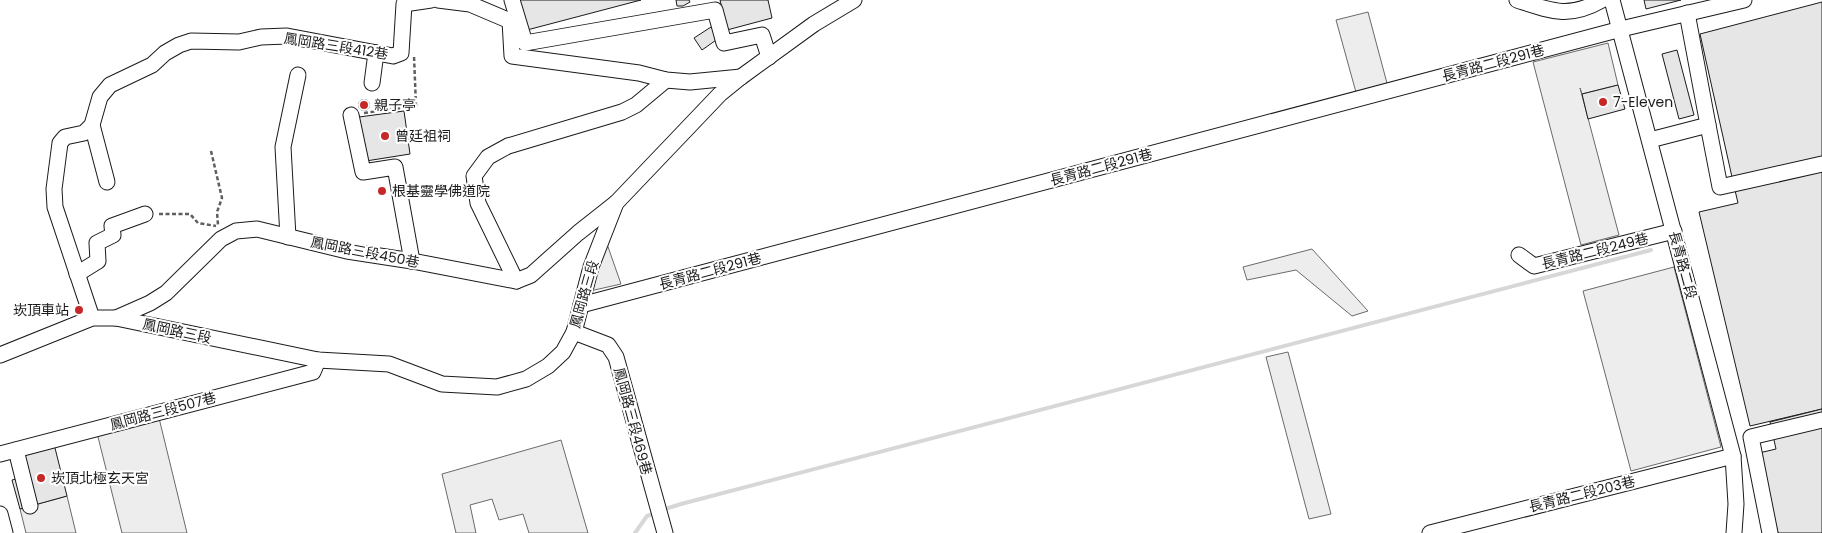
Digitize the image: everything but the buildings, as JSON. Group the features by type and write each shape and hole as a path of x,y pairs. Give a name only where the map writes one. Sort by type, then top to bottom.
{"street":[{"name":"鳳岡路三段412巷","path":"92,125 100,97 110,85 152,65 165,53 179,45 192,41 239,42 261,37 287,36 393,56 401,53 404,2 431,0"},
{"path":"438,0 470,4 510,22 512,56 639,73 666,80 690,82 741,77"},
{"path":"512,0 525,43 715,10 724,43 762,35 769,56"},
{"name":"鳳岡路三段","path":"0,355 92,318 116,318 318,360 389,364 442,384 497,387 526,378 548,366 563,352 574,332 590,267 616,203 720,94 814,24 854,0"},
{"path":"1520,1 1562,12 1588,8 1602,0"},
{"name":"長青路二段","path":"1612,0 1733,456 1736,504 1734,533"},
{"name":"長青路二段291巷","path":"581,305 1621,29 1744,0"},
{"path":"1687,14 1720,187 1822,164"},
{"path":"372,83 376,53"},
{"path":"288,237 283,147 298,75"},
{"path":"616,203 532,275 516,281 478,203 474,176 488,157 508,146 622,112 636,105 666,80"},
{"path":"351,115 363,172 395,167 412,261"},
{"path":"92,125 106,182"},
{"path":"92,125 84,133 65,138 60,143 54,189 55,207 92,318"},
{"path":"1650,140 1708,125"},
{"path":"77,274 98,260 97,243 114,235 112,226 145,214"},
{"name":"鳳岡路三段450巷","path":"116,318 150,303 166,293 219,233 257,229 346,251 412,261 516,281"},
{"name":"長青路二段249巷","path":"1519,255 1534,266 1674,231"},
{"name":"鳳岡路三段469巷","path":"574,332 608,345 616,358 661,519"},
{"name":"鳳岡路三段507巷","path":"0,454 313,372 318,360"},
{"path":"1770,533 1751,437 1822,420"},
{"path":"16,450 30,506"},
{"name":"長青路二段203巷","path":"1430,533 1733,456"},
{"path":"0,514 5,533"}],"path":[{"path":"351,115 416,106 414,56 401,53"},
{"path":"211,151 222,198 217,212 219,233"},
{"path":"145,214 190,214 198,223 219,233"}],"shaded area":[{"path":"1368,12 1388,87 1357,96 1336,20"},
{"path":"1608,43 1618,85 1582,94 1580,88 1619,235 1581,245 1533,62"},
{"path":"606,241 621,284 590,291"},
{"path":"1312,249 1368,311 1352,316 1296,270 1247,280 1243,267"},
{"path":"1674,267 1721,447 1631,471 1583,291"},
{"path":"1288,352 1331,514 1309,519 1266,357"},
{"path":"159,418 187,533 122,533 97,433"},
{"path":"561,440 588,533 529,533 523,514 499,520 492,499 470,505 476,533 456,533 442,474"},
{"path":"67,496 76,533 26,533 20,509"}],"waterway":[{"path":"662,510 1651,250"},
{"path":"635,533 647,516 656,513"}],"place":[{"name":"7-Eleven","path":"1603,102"},
{"name":"親子亭","path":"364,105"},
{"name":"曾廷祖祠","path":"385,136"},
{"name":"根基靈學佛道院","path":"382,191"},
{"name":"崁頂車站","path":"79,310"},
{"name":"崁頂北極玄天宮","path":"41,478"}]}
